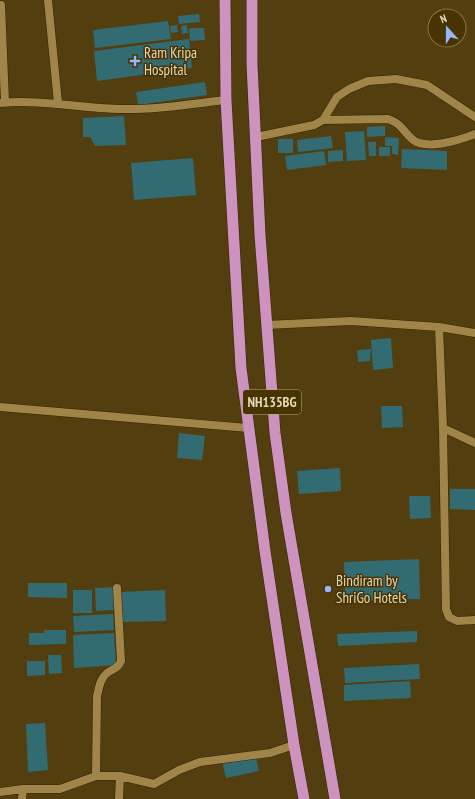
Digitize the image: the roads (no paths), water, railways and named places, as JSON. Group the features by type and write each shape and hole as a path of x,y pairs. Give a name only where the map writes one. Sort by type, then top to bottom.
{"highway":[{"name":"NH135BG","path":"225,0 226,100 242,368 248,428 265,551 294,745 304,799"},
{"name":"NH135BG","path":"252,0 252,64 260,235 275,433 286,513 335,799"}],"street":[{"path":"48,0 58,103"},
{"path":"1,5 3,103 58,103 88,108 122,109 226,100"},
{"path":"256,137 314,125 323,120 338,97 368,81 396,79 427,84 475,117"},
{"path":"323,120 388,120 396,122 412,139 424,144 461,139 475,134"},
{"path":"266,325 351,321 439,327 475,333"},
{"path":"439,327 443,428 446,609 449,617 453,619 475,620"},
{"path":"0,407 248,428"},
{"path":"443,428 475,443"},
{"path":"96,776 97,696 100,683 105,674 119,666 121,661 117,588"},
{"path":"0,792 23,789 60,789 96,776 120,776 154,784 179,770 200,762 270,753 294,745"},
{"path":"119,799 120,776"},
{"path":"22,799 23,789"}],"place":[{"name":"Ram Kripa Hospital","path":"135,61"},
{"name":"Bindiram by ShriGo Hotels","path":"328,589"}]}
